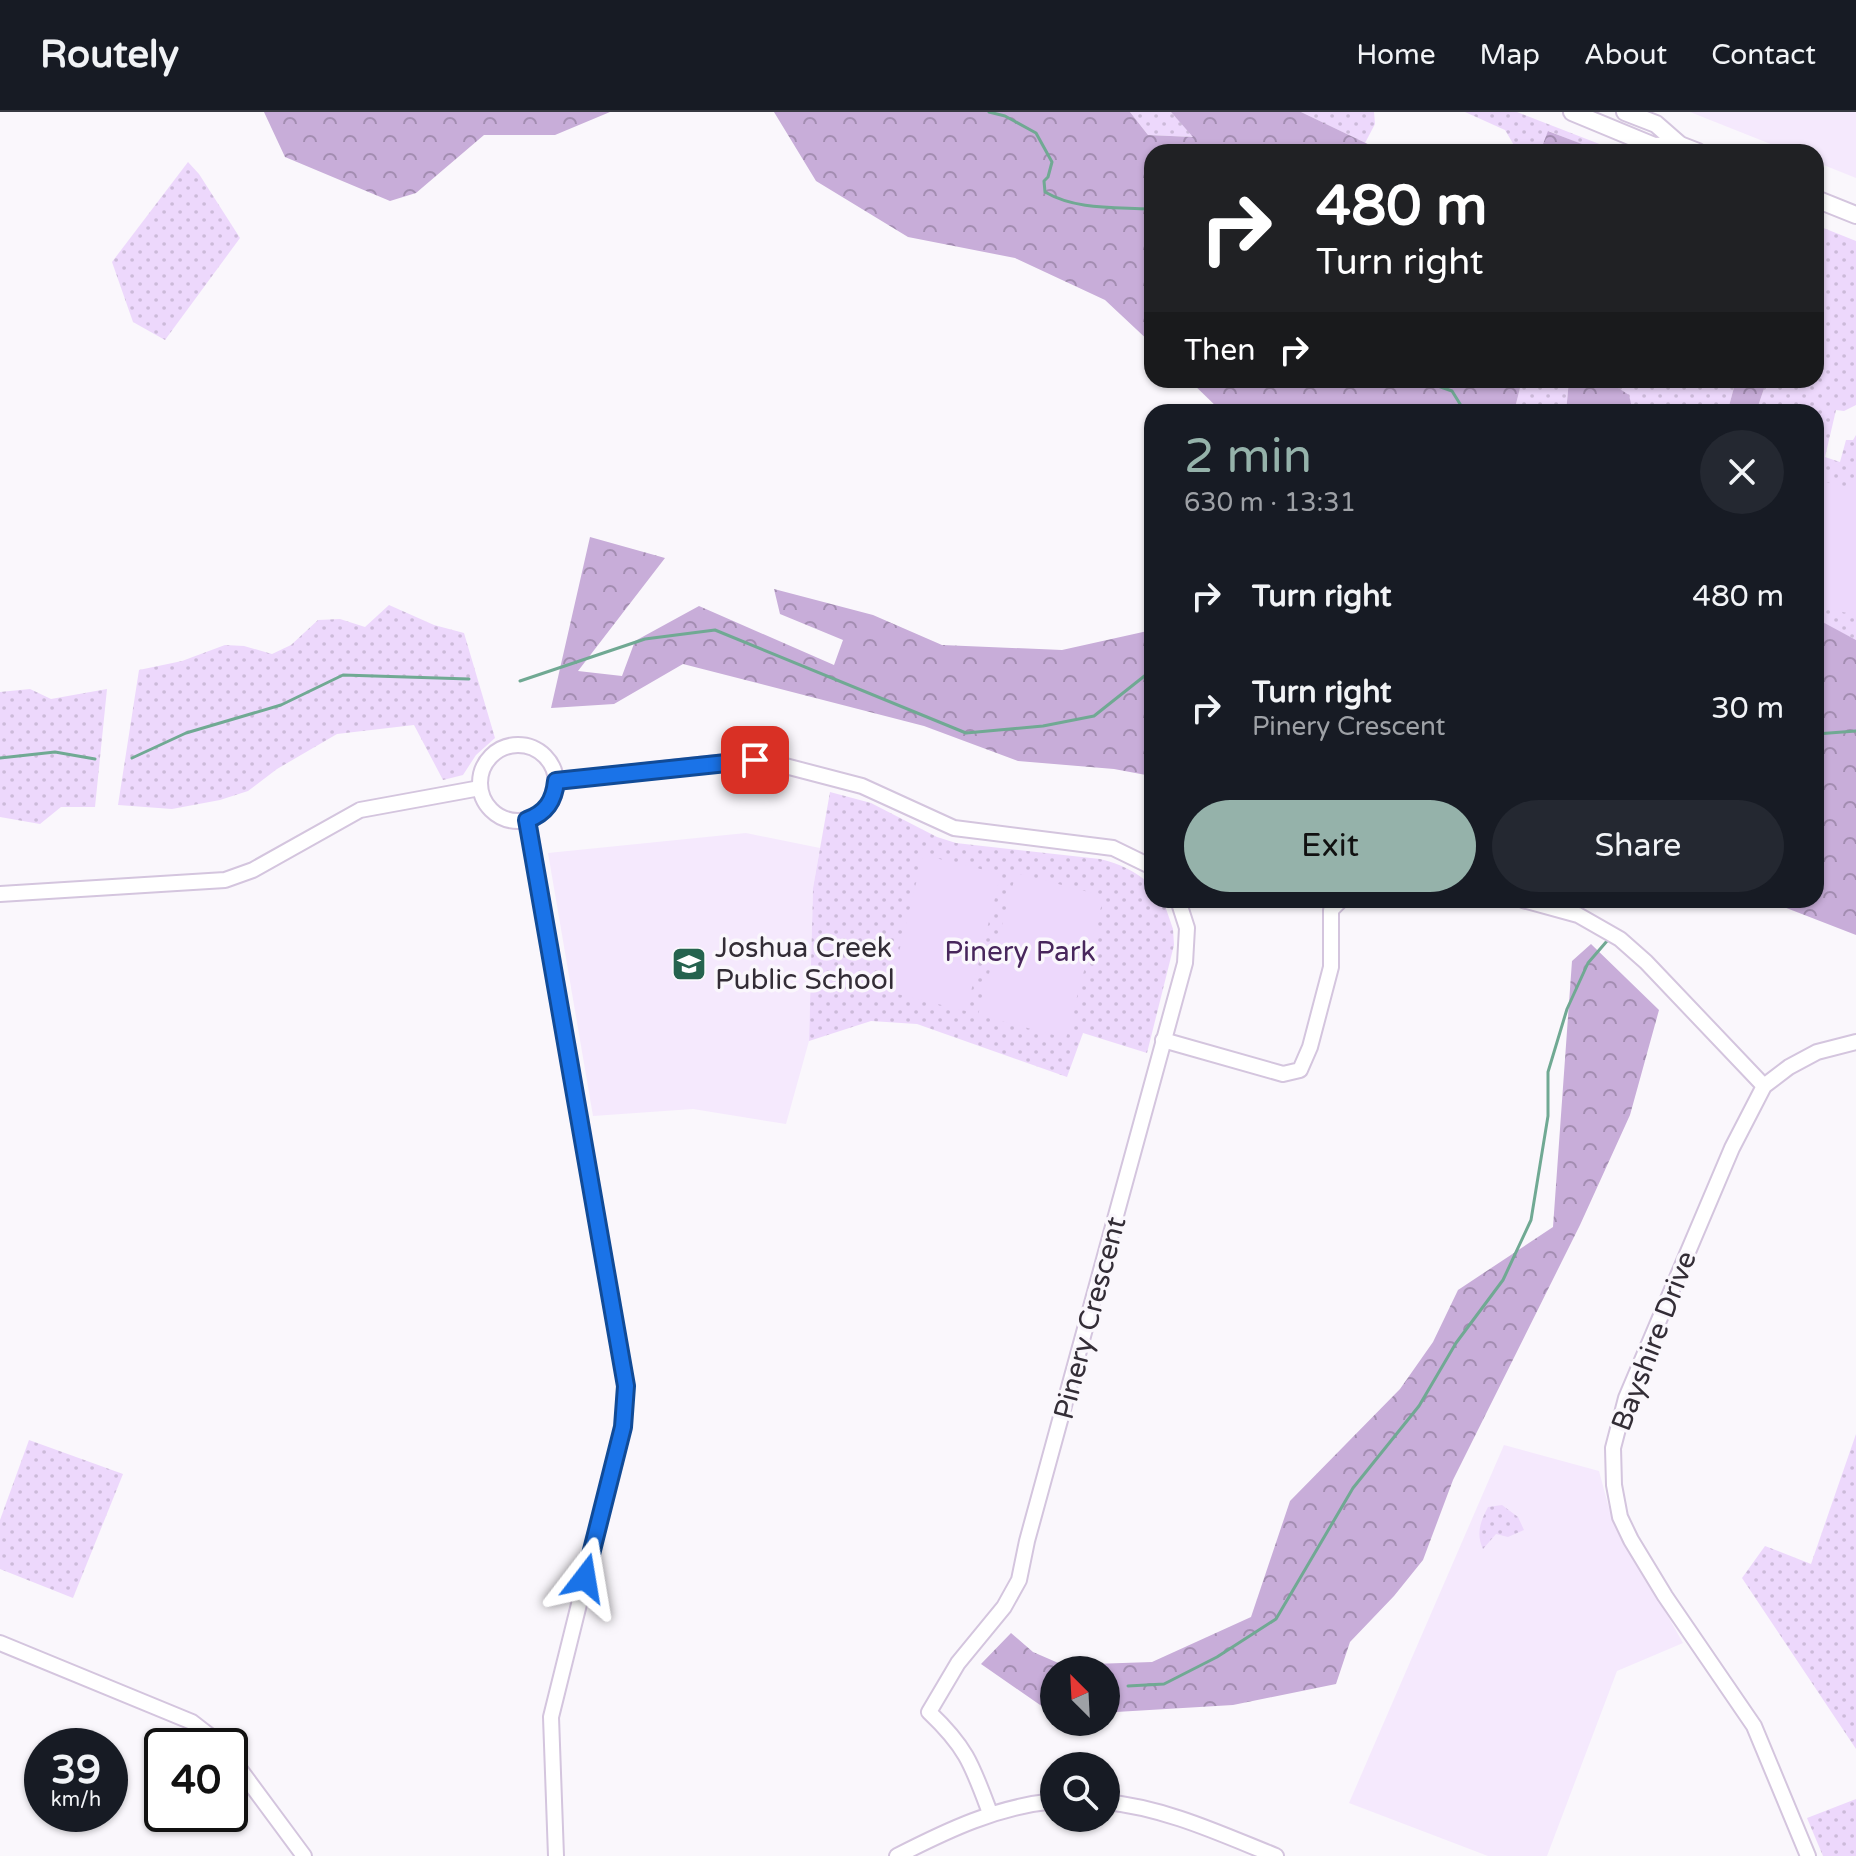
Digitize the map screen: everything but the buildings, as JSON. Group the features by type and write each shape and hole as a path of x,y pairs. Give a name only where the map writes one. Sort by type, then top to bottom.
{"main road":[{"path":"1572,112 1649,144"},
{"path":"1625,112 1656,124 1679,144"},
{"path":"1824,202 1856,215"}],"street":[{"path":"510,746 532,747 541,753 554,771 556,781 555,792 545,810 527,820 502,818 491,811 480,788 480,777 490,757 510,746"},
{"path":"556,781 743,760 770,762 862,786 954,828 1113,848 1144,863"},
{"path":"0,894 225,880 253,870 345,817 365,809 480,788"},
{"path":"527,820 626,1386 623,1427 551,1717 556,1856"},
{"name":"Pinery Crescent","path":"990,1813 965,1751 929,1712 951,1673 1004,1607 1019,1580 1185,963 1187,928 1181,908"},
{"path":"1163,1040 1283,1074 1300,1070 1310,1047 1331,967 1332,908"},
{"path":"1552,908 1578,915 1620,939 1646,962 1764,1086"},
{"name":"Bayshire Drive","path":"1808,1856 1754,1726 1665,1596 1620,1517 1614,1485 1613,1448 1626,1398 1732,1148 1764,1086 1808,1056 1856,1042"},
{"path":"0,1643 192,1722 200,1728"},
{"path":"248,1780 304,1856"},
{"path":"1120,1803 1174,1816 1276,1856"},
{"path":"897,1856 990,1813 1040,1804"}],"shaded area":[{"path":"1690,112 1856,112 1856,178 1824,165 1824,144 1771,144"},
{"name":"Joshua Creek Public School","path":"746,833 820,848 813,888 809,1041 786,1124 693,1109 593,1116 548,853"},
{"path":"1504,1445 1599,1471 1610,1512 1683,1643 1617,1671 1547,1856 1488,1856 1349,1803"}],"green space":[{"path":"264,112 610,112 555,135 484,135 416,193 390,201 285,157"},
{"path":"774,112 1130,112 1148,135 1193,137 1171,112 1301,112 1368,144 1144,144 1144,337 1105,300 1015,258 908,237 816,181"},
{"path":"1130,112 1171,112 1195,137 1148,135"},
{"path":"1301,112 1374,112 1375,124 1365,143"},
{"path":"1465,112 1517,112 1599,144 1581,144 1549,131 1543,144 1513,144 1505,130"},
{"path":"1548,131 1582,144 1543,144"},
{"path":"188,162 240,238 165,340 133,322 112,262"},
{"path":"1824,228 1856,241 1856,405 1844,411 1836,410 1825,457 1840,462 1846,440 1853,440 1856,435 1856,640 1824,624 1824,404 1759,404 1764,388 1824,388"},
{"path":"1197,388 1520,388 1516,404 1214,404"},
{"path":"1520,388 1568,388 1567,404 1516,404"},
{"path":"1568,388 1618,388 1629,395 1631,404 1567,404"},
{"path":"1617,388 1734,388 1730,404 1631,404 1628,395"},
{"path":"1734,388 1764,388 1759,404 1730,404"},
{"path":"1824,482 1856,489 1856,615 1824,608"},
{"path":"590,537 665,558 578,671 622,676 635,641 699,606 834,665 843,640 780,614 774,589 873,615 942,645 1062,650 1144,632 1144,775 1018,761 924,726 683,664 614,704 551,708"},
{"path":"389,605 434,625 464,633 495,738 476,755 463,775 443,780 414,725 337,734 277,769 248,791 220,800 172,809 118,805 139,670 182,661 225,645 244,646 272,654 291,645 318,620 340,619 365,627"},
{"path":"1824,623 1856,640 1856,935 1787,908 1824,908"},
{"path":"30,689 51,699 107,689 95,807 61,807 40,824 0,817 0,692"},
{"name":"Pinery Park","path":"830,792 871,803 937,837 956,843 1115,863 1144,879 1144,908 1166,908 1173,929 1174,945 1147,1053 1083,1033 1067,1077 917,1024 871,1021 809,1041 813,888"},
{"path":"923,855 1001,874 966,1011 889,992"},
{"path":"1016,873 1104,896 1066,1038 978,1015"},
{"path":"1591,944 1659,1010 1630,1115 1580,1225 1453,1480 1423,1560 1350,1642 1336,1684 1233,1705 1120,1712 1120,1663 1152,1662 1251,1617 1290,1501 1400,1389 1433,1342 1458,1290 1553,1227 1572,961"},
{"path":"1856,1434 1856,1749 1742,1578 1765,1546 1811,1564"},
{"path":"29,1440 123,1474 73,1598 0,1569 0,1520"},
{"path":"1502,1505 1518,1517 1524,1530 1508,1537 1496,1534 1483,1549 1479,1533 1483,1518 1488,1507"},
{"path":"1011,1633 1042,1656 1040,1705 981,1664"},
{"path":"1856,1799 1856,1856 1823,1856 1807,1818"}],"waterway":[{"path":"989,112 1005,116 1036,133 1052,162 1044,181 1045,192 1082,205 1144,209"},
{"path":"1444,388 1452,391 1460,404"},
{"path":"520,681 645,639 715,630 966,733 1043,726 1094,716 1144,676"},
{"path":"132,758 186,733 281,705 343,675 469,679"},
{"path":"1824,733 1856,731"},
{"path":"0,758 55,752 95,759"},
{"path":"1128,1686 1164,1684 1217,1657 1276,1619 1353,1488 1419,1406 1456,1343 1503,1280 1531,1220 1548,1116 1548,1072 1567,1009 1588,963 1607,941"}],"place":[{"name":"Joshua Creek Public School","path":"689,964"}],"route":[{"path":"585,1578 623,1427 626,1386 527,820 545,810 555,792 556,781 755,760"}]}
